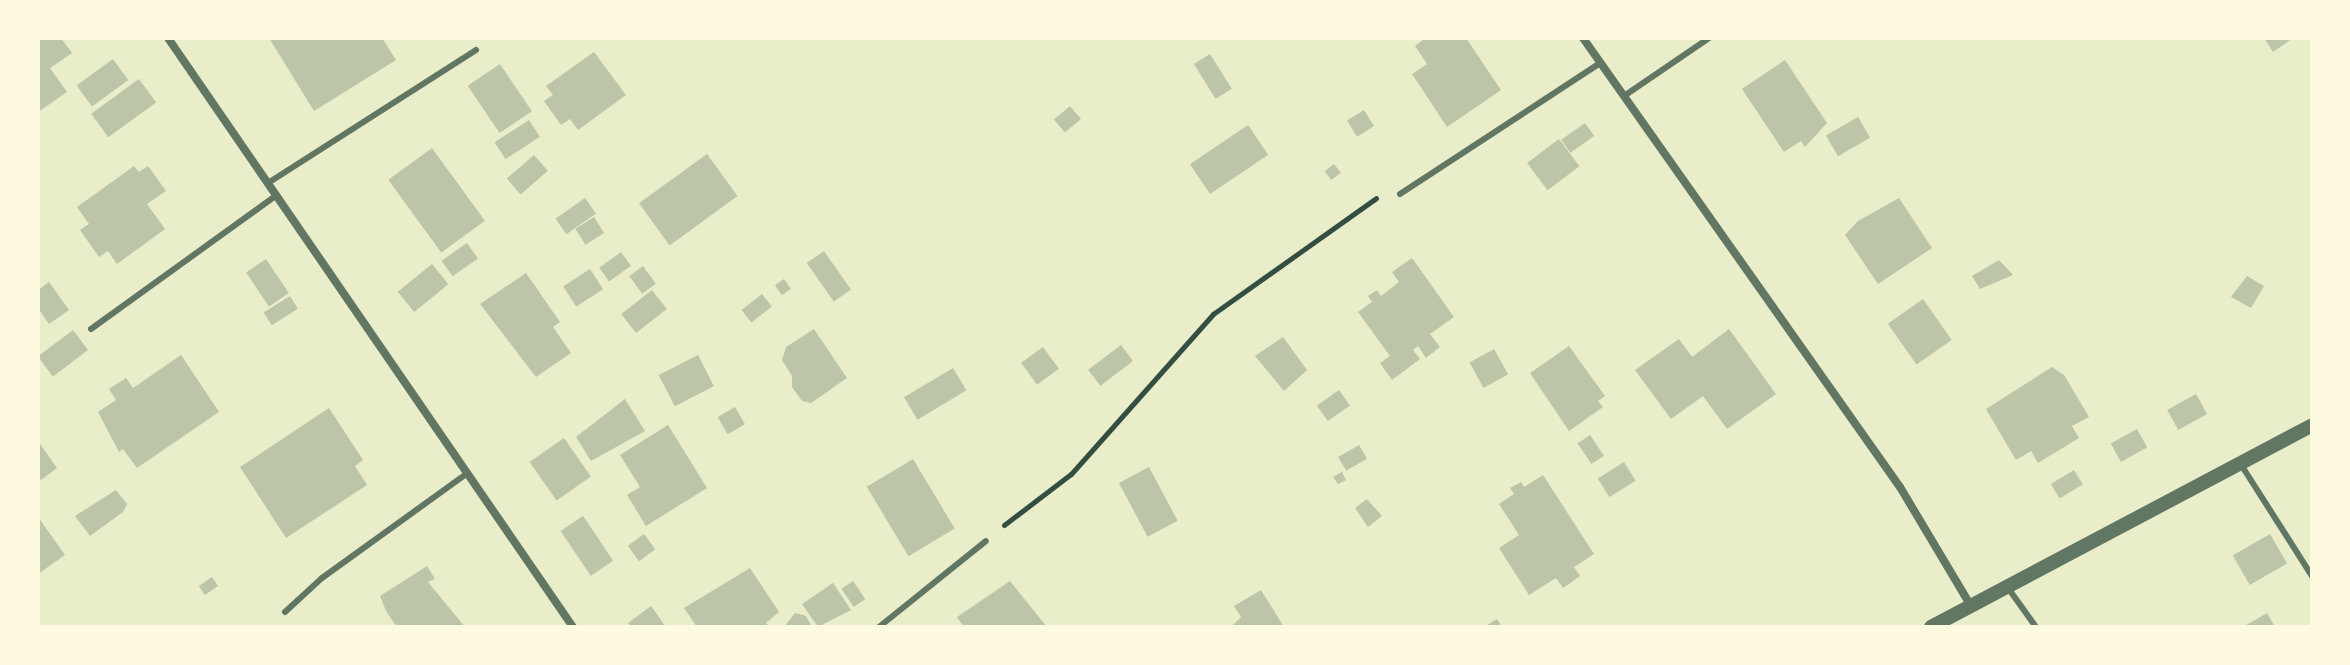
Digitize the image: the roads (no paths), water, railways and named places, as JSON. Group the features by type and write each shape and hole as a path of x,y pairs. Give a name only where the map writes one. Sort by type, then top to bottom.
{"street":[{"path":"168,38 573,627"},
{"path":"1583,38 1900,487 1971,606"},
{"path":"1931,627 2312,425"}],"lane":[{"path":"1624,96 1709,38"},
{"path":"268,183 476,50"},
{"path":"1400,194 1600,63"},
{"path":"91,329 277,195"},
{"path":"2240,463 2312,576"},
{"path":"285,612 322,578 466,474"},
{"path":"879,627 986,541"},
{"path":"2006,587 2036,627"}]}
